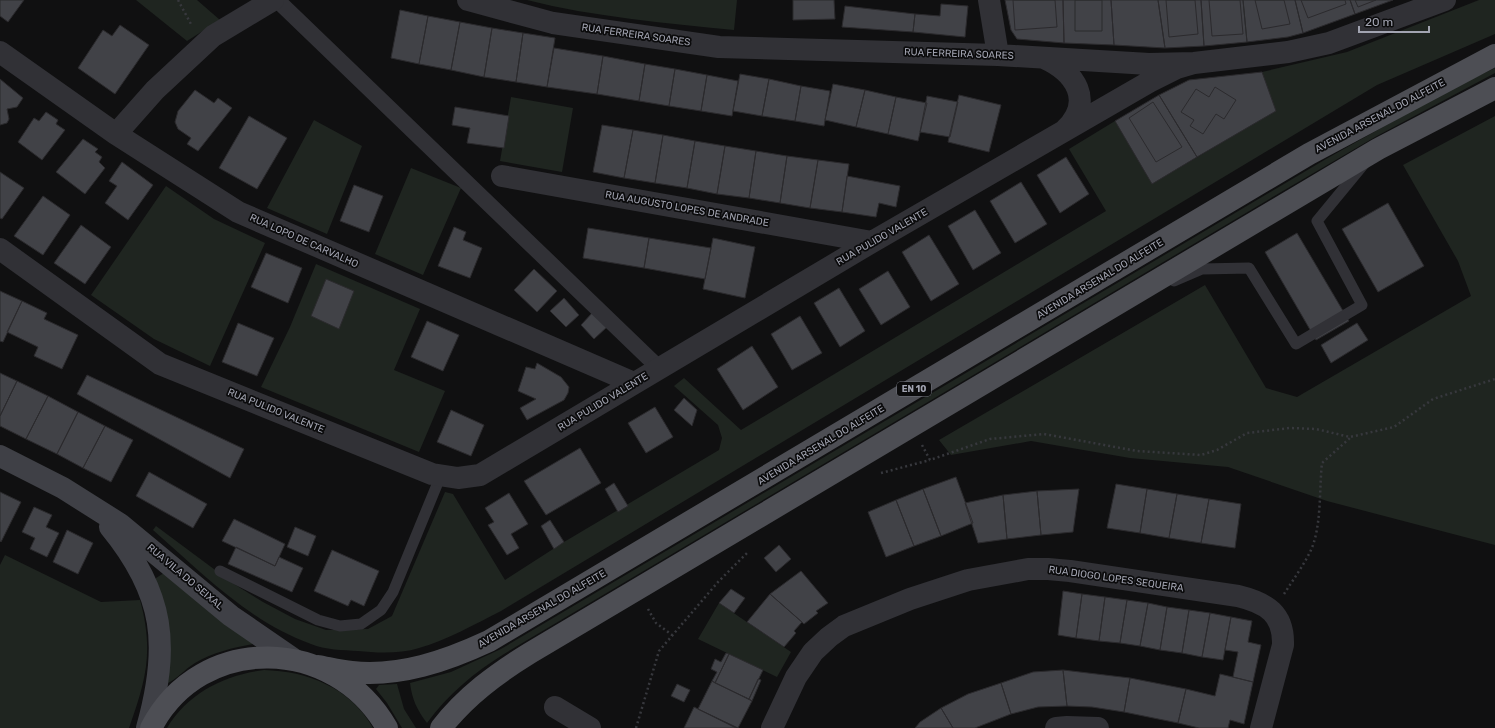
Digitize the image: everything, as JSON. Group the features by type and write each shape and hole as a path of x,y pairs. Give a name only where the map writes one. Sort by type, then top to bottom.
{"main road":[{"name":"AVENIDA ARSENAL DO ALFEITE","path":"318,666 351,672 401,671 431,664 460,654 489,641 1303,158 1495,55"},
{"path":"441,728 470,696 504,669 530,653 1378,149 1495,88"},
{"name":"RUA VILA DO SEIXAL","path":"0,456 75,496 120,524 232,616 295,660"},
{"name":"RUA VILA DO SEIXAL","path":"75,496 107,524 132,556 143,574 156,608 160,637 160,664 147,728"},
{"path":"151,728 167,705 184,688 203,674 225,664 248,658 272,657 295,660 318,666 353,686 367,700 387,728"}],"street":[{"path":"116,134 156,90 213,36 273,0"},
{"path":"277,0 659,368"},
{"name":"RUA FERREIRA SOARES","path":"468,0 553,23 719,47 998,55 1149,64 1194,63 1288,52 1329,43 1445,0"},
{"path":"989,0 998,55"},
{"name":"RUA LOPO DE CARVALHO","path":"0,52 116,134 238,212 634,383"},
{"path":"1042,57 1057,64 1066,72 1075,82 1079,92 1078,112 1071,124 1061,134"},
{"name":"RUA PULIDO VALENTE","path":"0,249 160,364 432,474 458,478 480,475 872,242 1149,82 1194,63"},
{"name":"RUA AUGUSTO LOPES DE ANDRADE","path":"502,176 872,242"},
{"name":"RUA DIOGO LOPES SEQUEIRA","path":"772,728 796,677 813,652 829,636 844,626 910,599 968,580 1028,569 1070,571 1238,596 1251,599 1273,612"},
{"path":"1261,728 1283,645 1281,622 1273,612"},
{"path":"554,707 590,728"},
{"path":"1056,728 1067,726 1098,728"}],"lane":[{"path":"1100,314 1202,268 1249,268 1296,344 1362,305 1317,220 1378,149"},
{"path":"220,570 318,620 340,626 360,624 381,610 393,592 441,475"}],"path":[{"path":"879,473 930,460 990,439 1044,434 1137,451 1201,455 1217,450 1247,433 1290,428 1316,429 1350,437 1394,427 1433,399 1495,379"},
{"path":"910,426 930,460"},
{"path":"1273,612 1311,551 1319,517 1319,493 1322,463 1350,437"},
{"path":"636,728 659,651 718,582 754,547"},
{"path":"646,605 656,623 672,635"}],"shaded area":[{"path":"136,0 197,0 220,20 187,41"},
{"path":"527,0 737,0 734,30 604,15"},
{"path":"1479,0 1495,0 1495,34 1377,85 501,611 440,641 412,650 388,652 334,649 311,644 288,635 246,609 208,579 153,530 156,526 234,584 295,619 326,630 368,629 392,616 445,492 453,494 505,580 564,542 719,450 722,438 718,425 674,386 684,378 741,430 1106,211 1069,149 1115,121 1152,184 1275,111 1262,72 1347,52"},
{"path":"1495,68 1495,73 1375,137 1276,195 504,654 462,684 435,712 427,723 420,714 412,694 410,683 451,672 501,649 1326,159 1449,90"},
{"path":"511,97 573,108 562,172 500,161"},
{"path":"1495,116 1495,545 1327,501 1228,467 1130,458 1031,441 951,455 939,440 1205,285 1266,388 1297,397 1471,296 1458,261 1403,165"},
{"path":"314,120 362,146 327,234 267,208"},
{"path":"411,168 461,188 423,275 375,254"},
{"path":"166,186 214,219 265,243 210,366 154,339 91,295"},
{"path":"316,264 420,309 394,370 445,391 419,452 261,387 290,327"},
{"path":"5,555 101,602 140,600 147,635 146,665 140,695 129,728 0,728 0,565"},
{"path":"164,573 253,644 216,653 202,659 191,665 168,683 155,584 156,578"},
{"path":"719,603 791,652 777,677 698,639"},
{"path":"264,670 296,674 312,678 326,684 353,702 364,714 373,728 167,728 185,705 208,688 235,676"},
{"path":"397,684 404,709 416,728 402,728 387,703 376,689 379,685"}],"building":[{"path":"0,0 24,0 8,22 0,16"},
{"path":"793,0 834,0 835,19 793,20"},
{"path":"1005,0 1063,0 1064,43 1017,39 1011,30"},
{"path":"1013,0 1055,0 1057,27 1015,30"},
{"path":"1063,0 1111,0 1114,45 1064,43"},
{"path":"1075,0 1102,0 1102,31 1075,31"},
{"path":"1111,0 1158,0 1165,48 1114,45"},
{"path":"1158,0 1201,0 1204,46 1165,48"},
{"path":"1166,0 1195,0 1198,34 1169,37"},
{"path":"1201,0 1243,0 1247,42 1204,46"},
{"path":"1209,0 1240,0 1243,34 1212,36"},
{"path":"1243,0 1295,0 1303,33 1288,37 1247,42"},
{"path":"1255,0 1284,0 1290,24 1262,29"},
{"path":"1295,0 1350,0 1355,14 1303,33"},
{"path":"1301,0 1345,0 1346,4 1308,18"},
{"path":"1350,0 1393,0 1355,14"},
{"path":"1355,0 1376,0 1358,7"},
{"path":"941,4 968,6 965,37 913,32 915,14 940,16"},
{"path":"845,6 915,14 913,32 842,27"},
{"path":"400,10 428,16 419,64 391,58"},
{"path":"428,16 460,22 451,70 419,64"},
{"path":"460,22 492,28 484,77 451,70"},
{"path":"120,25 149,45 115,94 78,68 103,30 112,36"},
{"path":"492,28 523,33 516,82 484,77"},
{"path":"523,33 555,38 547,87 516,82"},
{"path":"554,48 603,56 597,94 547,87"},
{"path":"603,56 645,64 639,101 597,94"},
{"path":"645,64 675,69 669,106 639,101"},
{"path":"675,69 707,75 701,111 669,106"},
{"path":"1262,72 1276,111 1197,157 1159,95 1189,80"},
{"path":"740,74 769,79 762,116 733,111"},
{"path":"707,75 738,81 732,116 701,111"},
{"path":"0,79 23,98 17,107 7,109 9,119 7,123 0,125"},
{"path":"769,79 801,86 795,121 762,116"},
{"path":"833,84 865,90 856,127 825,120"},
{"path":"801,86 830,91 824,126 795,121"},
{"path":"1215,87 1236,100 1224,119 1216,114 1203,134 1190,126 1194,120 1181,112 1196,89 1209,97"},
{"path":"195,90 214,103 218,98 232,108 198,151 187,144 191,138 178,129 175,122 178,111"},
{"path":"865,90 896,97 888,134 856,127"},
{"path":"959,95 1001,105 989,152 948,142"},
{"path":"1159,95 1197,157 1152,184 1115,121"},
{"path":"927,96 958,102 950,137 920,132"},
{"path":"896,97 927,103 918,141 888,134"},
{"path":"1153,102 1182,147 1156,162 1129,118"},
{"path":"455,107 509,116 504,148 467,143 470,128 452,125"},
{"path":"46,112 58,120 56,124 65,130 42,160 18,142 34,118 39,121"},
{"path":"249,116 287,138 257,189 219,168"},
{"path":"602,125 633,130 624,178 593,172"},
{"path":"633,130 663,135 655,183 624,178"},
{"path":"663,135 695,141 687,188 655,183"},
{"path":"83,139 98,149 95,152 102,157 99,162 105,168 85,194 56,172"},
{"path":"695,141 725,146 717,194 687,188"},
{"path":"725,146 756,151 749,198 717,194"},
{"path":"756,151 787,156 780,203 749,198"},
{"path":"787,156 818,160 810,208 780,203"},
{"path":"1066,157 1089,194 1060,213 1037,175"},
{"path":"818,160 849,164 842,212 810,208"},
{"path":"122,162 153,185 128,220 105,203 117,186 109,181"},
{"path":"0,172 24,188 2,219 0,218"},
{"path":"847,176 900,186 896,207 879,203 876,217 842,212"},
{"path":"1021,182 1047,224 1015,243 990,201"},
{"path":"354,185 383,196 369,232 340,221"},
{"path":"43,196 70,215 43,255 14,236"},
{"path":"1388,203 1424,266 1378,292 1342,229"},
{"path":"975,210 1001,253 973,270 948,226"},
{"path":"81,225 111,247 85,284 54,263"},
{"path":"454,227 466,232 463,240 482,248 470,278 438,266"},
{"path":"588,228 649,238 644,268 583,258"},
{"path":"1297,233 1349,321 1316,340 1265,252"},
{"path":"929,235 959,284 931,301 902,252"},
{"path":"649,238 711,248 705,279 644,268"},
{"path":"713,238 755,247 745,298 703,289"},
{"path":"266,253 302,268 288,303 251,287"},
{"path":"534,269 557,291 537,312 514,290"},
{"path":"888,271 910,307 881,325 859,289"},
{"path":"326,279 354,291 339,329 311,316"},
{"path":"839,288 865,331 840,347 814,303"},
{"path":"0,291 22,301 3,342 0,341"},
{"path":"564,298 579,315 566,327 550,311"},
{"path":"22,301 47,313 44,319 78,335 62,369 34,356 38,347 7,332"},
{"path":"593,312 607,327 594,339 581,325"},
{"path":"800,316 822,353 792,370 771,334"},
{"path":"427,321 459,335 443,371 411,357"},
{"path":"238,323 274,338 257,376 222,362"},
{"path":"1357,323 1368,340 1331,363 1321,345"},
{"path":"752,346 778,387 743,410 717,369"},
{"path":"537,363 561,377 569,387 568,393 564,400 527,420 520,408 536,399 518,391 526,367 535,369"},
{"path":"0,373 17,381 0,416"},
{"path":"87,375 244,449 230,478 77,394"},
{"path":"17,381 48,396 26,439 0,426 0,416"},
{"path":"48,396 78,412 57,454 26,439"},
{"path":"684,398 697,410 692,426 674,410"},
{"path":"655,407 673,437 646,453 628,423"},
{"path":"451,410 484,425 471,456 437,442"},
{"path":"78,412 105,426 83,468 57,454"},
{"path":"105,426 133,440 111,482 83,468"},
{"path":"580,448 601,483 546,515 524,481"},
{"path":"149,472 207,504 193,528 136,496"},
{"path":"956,477 973,523 941,536 923,489"},
{"path":"614,483 628,506 618,512 605,489"},
{"path":"1116,484 1147,489 1140,533 1107,528"},
{"path":"923,489 941,536 914,546 896,500"},
{"path":"1079,489 1073,532 1041,535 1037,491"},
{"path":"1147,489 1177,494 1169,538 1140,533"},
{"path":"1037,491 1041,535 1007,539 1003,495"},
{"path":"0,492 21,502 1,542 0,541"},
{"path":"509,493 528,524 511,534 519,548 507,555 488,525 494,522 485,508"},
{"path":"1177,494 1209,499 1201,543 1169,538"},
{"path":"1003,495 1007,539 978,543 965,503"},
{"path":"1209,499 1241,504 1235,548 1201,543"},
{"path":"896,500 914,546 886,557 868,512"},
{"path":"34,507 52,515 46,527 59,533 47,557 30,549 35,538 22,532"},
{"path":"234,519 285,544 275,566 222,541"},
{"path":"550,520 564,542 554,549 541,526"},
{"path":"295,527 316,536 308,556 287,547"},
{"path":"67,530 93,543 78,574 53,562"},
{"path":"779,545 791,559 776,572 764,558"},
{"path":"236,547 275,566 279,557 303,568 292,592 228,564"},
{"path":"332,550 379,571 364,606 351,600 348,606 314,591"},
{"path":"801,571 828,603 816,611 818,613 804,624 770,594"},
{"path":"731,589 745,598 734,613 719,603"},
{"path":"1063,591 1082,594 1076,638 1058,635"},
{"path":"770,594 802,622 794,631 796,633 784,647 747,622"},
{"path":"1082,594 1105,597 1099,641 1076,638"},
{"path":"1105,597 1127,600 1120,643 1099,641"},
{"path":"1127,600 1148,603 1140,646 1120,643"},
{"path":"1148,603 1167,607 1160,650 1140,646"},
{"path":"1167,607 1189,610 1182,653 1160,650"},
{"path":"1189,610 1210,613 1202,657 1182,653"},
{"path":"1210,613 1231,617 1223,660 1202,657"},
{"path":"1231,617 1252,621 1248,642 1261,645 1253,682 1233,677 1238,652 1225,650"},
{"path":"726,653 729,654 715,683 712,681 717,672 711,669 715,659 721,662"},
{"path":"729,654 763,670 749,699 715,683"},
{"path":"1063,670 1067,706 1038,707 1011,714 1001,683 1033,672"},
{"path":"1063,670 1130,678 1124,712 1092,707 1067,706"},
{"path":"1220,674 1253,682 1244,724 1230,720 1228,728 1199,728 1178,723 1186,689 1215,696"},
{"path":"1130,678 1186,689 1178,723 1124,712"},
{"path":"758,679 761,680 752,701 749,699"},
{"path":"712,681 752,701 738,728 698,709"},
{"path":"1001,683 1011,714 975,728 953,728 941,708 968,694"},
{"path":"677,684 690,690 684,702 671,696"},
{"path":"694,707 736,728 684,728"},
{"path":"941,708 953,728 915,728 920,722"}]}
